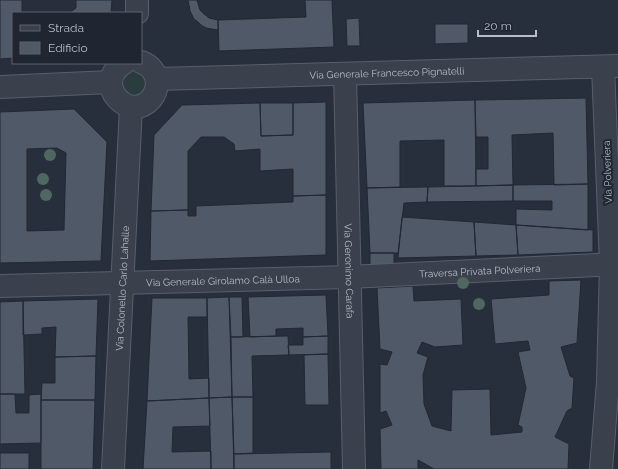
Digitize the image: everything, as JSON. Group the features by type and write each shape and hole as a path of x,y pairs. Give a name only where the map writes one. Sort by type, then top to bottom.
{"street":[{"path":"137,0 137,12"},
{"path":"123,64 116,69 113,74 111,82 112,89 118,101 131,107 149,102 157,89 157,79 154,72 150,67 142,63"},
{"name":"Via Generale Francesco Pignatelli","path":"157,79 610,67"},
{"name":"Via Polveriera","path":"601,469 608,382 614,264 610,67"},
{"name":"Via Geronimo Carafa","path":"345,74 354,469"},
{"path":"0,87 111,82"},
{"name":"Via Colonello Carlo Lahalle","path":"113,469 131,107"},
{"name":"Traversa Privata Polveriera","path":"349,277 614,264"},
{"name":"Via Generale Girolamo Calà Ulloa","path":"0,286 349,277"}],"shaded area":[{"path":"132,70 137,70 145,75 148,88 139,97 124,93 121,78"}],"building":[{"path":"0,0 22,0 22,12 12,12 12,58 0,59"},
{"path":"76,0 112,0 111,12 70,12 76,8"},
{"path":"188,0 197,0 200,10 203,13 209,18 218,20 218,30 206,28 194,19 190,11"},
{"path":"305,0 332,0 334,47 219,51 218,20 306,17"},
{"path":"359,18 360,46 347,46 346,19"},
{"path":"435,24 468,24 468,43 435,44"},
{"path":"586,98 588,184 554,185 553,133 512,135 513,185 476,186 476,169 488,169 488,137 476,137 475,100"},
{"path":"475,100 476,186 444,186 444,140 400,141 400,187 367,188 363,103"},
{"path":"326,102 326,195 293,196 293,169 260,171 260,149 235,151 234,144 224,137 201,137 188,151 188,210 151,211 154,135 182,105 260,103 261,136 293,135 293,103"},
{"path":"260,103 293,103 293,135 261,136"},
{"path":"74,109 107,142 101,261 0,263 0,112","holes":["57,148 66,153 64,230 27,231 27,149"]},
{"path":"588,184 588,230 516,225 516,209 552,210 552,201 513,201 513,185"},
{"path":"513,185 513,201 427,202 428,187"},
{"path":"428,187 427,202 404,203 398,253 370,253 367,188"},
{"path":"326,195 326,255 150,261 151,211 188,210 188,216 196,216 196,206 293,202 293,196"},
{"path":"402,217 474,222 476,256 398,258"},
{"path":"474,222 516,225 518,255 476,256"},
{"path":"516,225 593,230 593,252 518,255"},
{"path":"370,253 394,253 394,267 370,268"},
{"path":"581,280 577,343 561,347 570,376 574,378 572,408 567,411 555,437 569,444 568,469 434,469 418,460 418,469 381,469 380,429 392,425 386,411 380,413 380,364 387,365 392,352 380,349 377,288 413,286 414,301 461,299 463,345 435,347 422,342 417,353 428,357 423,375 424,404 432,426 451,431 452,390 490,389 491,435 522,432 522,427 518,425 526,388 518,352 530,350 528,341 495,344 491,299 549,295 549,281"},
{"path":"326,295 328,336 303,337 303,328 276,329 276,336 250,337 248,297"},
{"path":"229,297 232,397 209,398 207,298"},
{"path":"229,297 242,297 243,337 231,337"},
{"path":"152,298 207,298 207,317 188,317 189,379 209,378 209,398 147,401"},
{"path":"98,299 96,356 55,357 56,327 42,328 42,334 23,335 23,301"},
{"path":"23,301 25,394 0,394 0,302"},
{"path":"288,336 289,355 252,356 253,397 232,397 231,337"},
{"path":"328,336 328,354 289,355 288,345 303,345 303,337"},
{"path":"328,354 329,405 305,405 304,355"},
{"path":"96,356 95,400 41,400 42,383 55,383 55,357"},
{"path":"0,394 15,394 16,413 29,413 29,395 41,394 41,443 0,444"},
{"path":"232,397 234,469 211,469 209,398"},
{"path":"232,397 253,397 253,453 234,454"},
{"path":"209,398 210,426 173,427 172,452 211,451 211,469 143,469 147,401"},
{"path":"41,400 95,400 93,469 41,469"},
{"path":"331,452 331,469 234,469 234,454"},
{"path":"0,453 29,453 29,469 0,469"}]}
